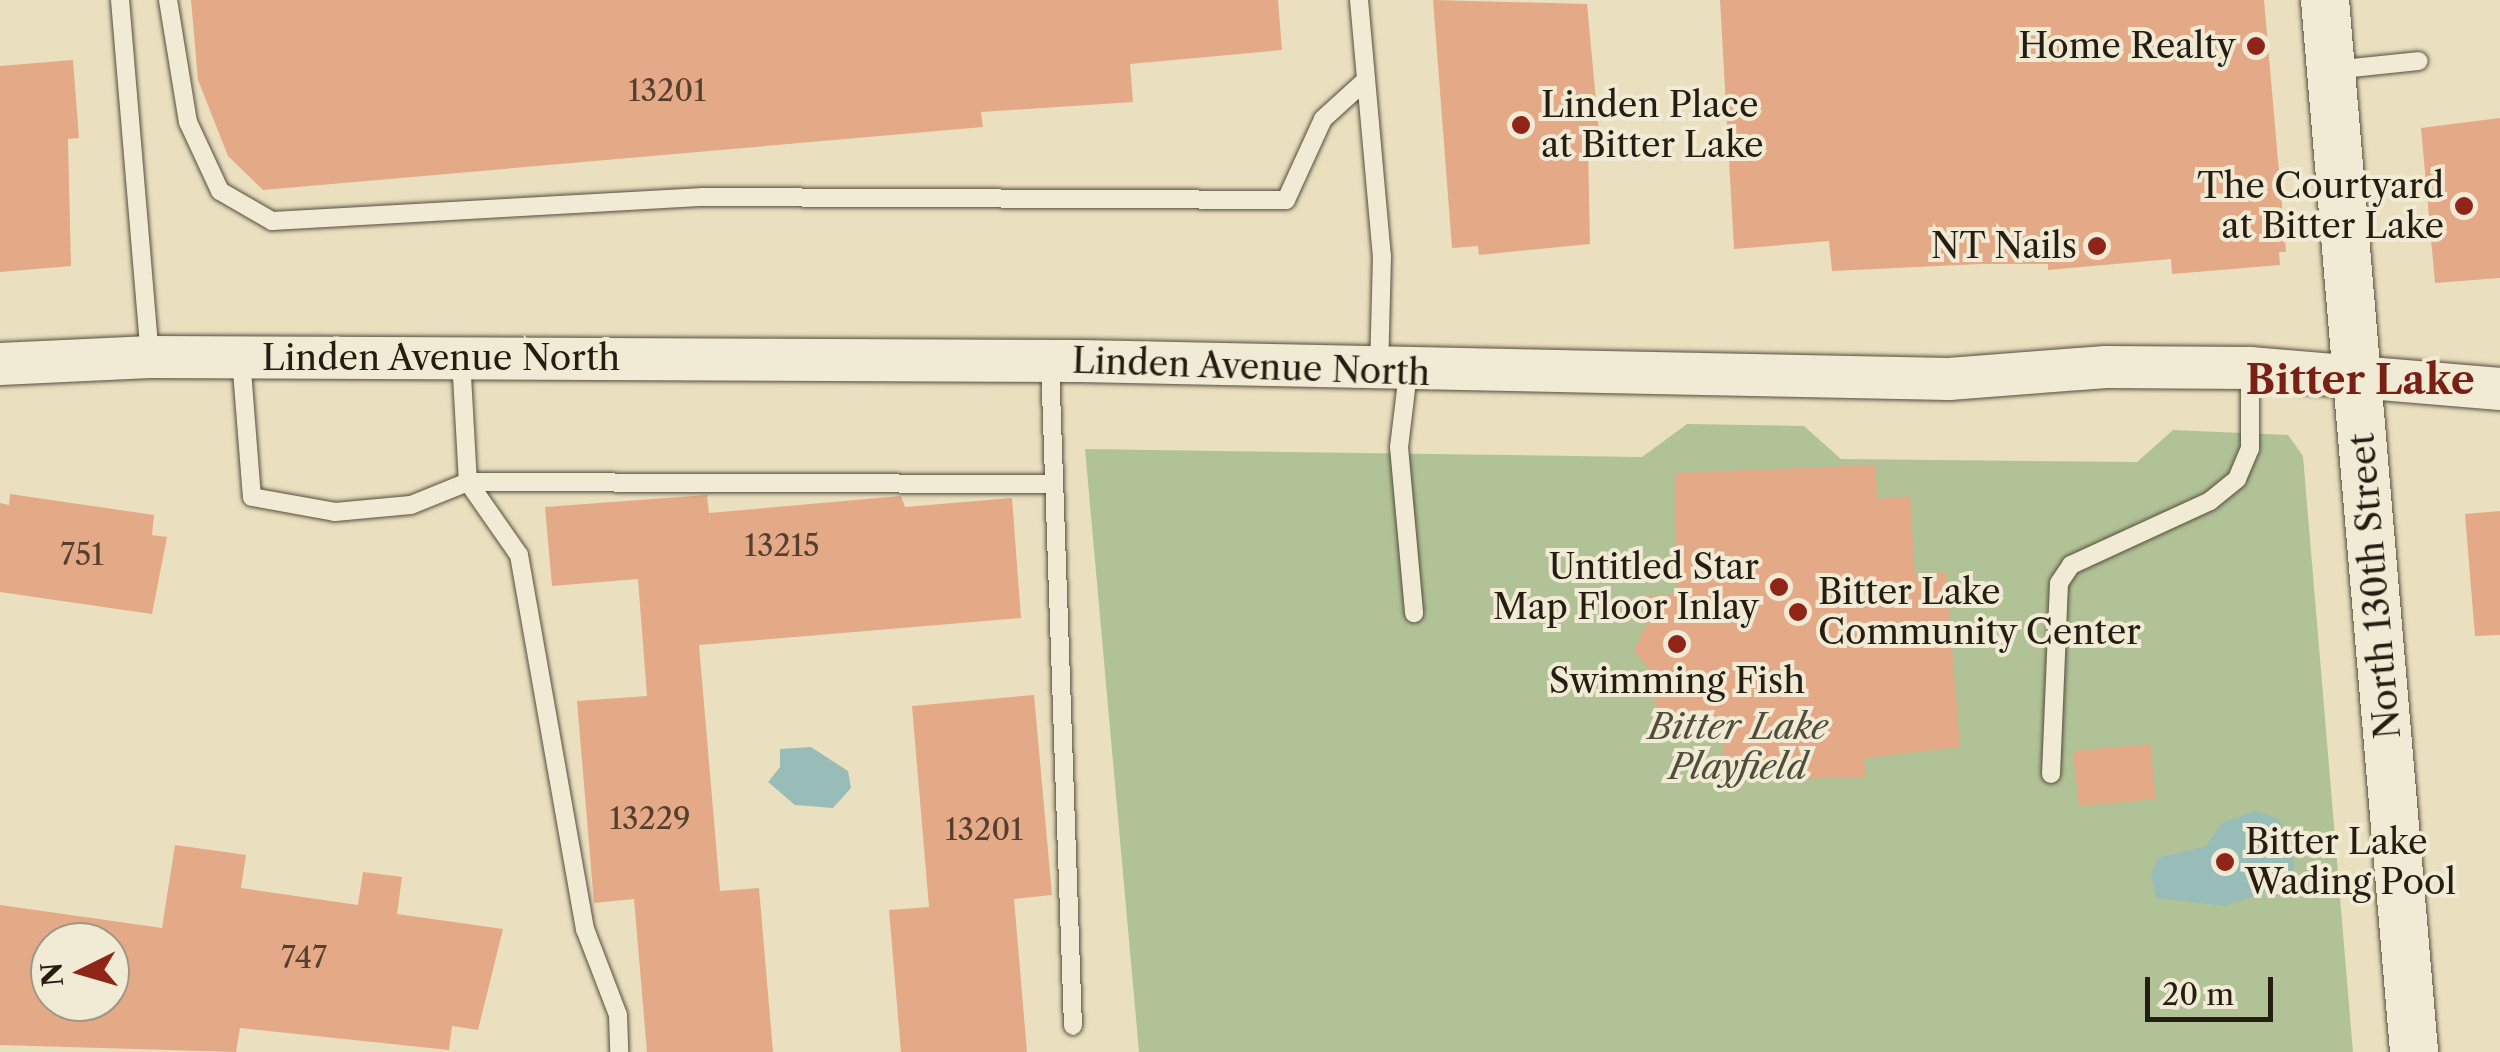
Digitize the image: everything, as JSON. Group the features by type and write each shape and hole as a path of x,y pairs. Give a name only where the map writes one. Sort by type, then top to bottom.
{"main road":[{"name":"North 130th Street","path":"2326,0 2414,1052"}],"street":[{"name":"Linden Avenue North","path":"0,364 150,357 1050,361 1949,379 2106,367 2250,368 2500,389"}],"lane":[{"path":"120,0 150,357"},
{"path":"168,0 188,122 220,192 272,221 703,198 1286,200 1323,119 1366,80"},
{"path":"1359,0 1414,613"},
{"path":"2332,70 2419,61"},
{"path":"241,358 252,497 336,512 412,505 468,482 1054,484"},
{"path":"461,358 468,482 519,555 585,928 618,1014 620,1052"},
{"path":"1050,361 1073,1026"},
{"path":"2050,774 2059,583 2071,566 2210,500 2237,479 2250,449 2250,368"}],"green space":[{"name":"Bitter Lake Playfield","path":"1687,424 1804,426 1841,459 2137,462 2173,430 2288,435 2303,456 2353,1052 1139,1052 1085,449 1642,457"}],"water":[{"path":"811,747 848,771 851,788 833,808 795,805 768,782 780,767 780,749"},
{"name":"Bitter Lake Wading Pool","path":"2255,811 2279,819 2289,836 2295,866 2284,886 2225,906 2156,898 2151,874 2158,858 2206,846 2222,823"}],"building":[{"path":"191,0 1278,0 1282,50 1130,64 1133,102 981,112 983,127 263,190 228,156 198,80"},
{"name":"Linden Place at Bitter Lake","path":"1433,0 1587,4 1600,144 1588,146 1590,244 1479,255 1478,246 1452,248"},
{"path":"1720,0 2264,0 2286,252 2279,252 2280,265 2172,274 2171,259 2048,270 2048,264 1981,264 1832,271 1829,241 1734,249"},
{"path":"73,60 79,138 68,139 71,266 0,272 0,66"},
{"name":"The Courtyard at Bitter Lake","path":"2500,118 2500,278 2435,283 2421,128"},
{"name":"Bitter Lake Community Center","path":"1875,465 1878,499 1910,496 1915,575 1946,572 1960,747 1864,758 1866,778 1725,779 1721,723 1657,728 1652,673 1634,650 1647,624 1645,596 1677,594 1675,473"},
{"path":"10,494 154,515 152,535 167,537 152,614 0,592 0,503 9,505"},
{"path":"707,495 709,513 901,496 905,507 1012,498 1021,618 699,645 720,891 759,888 773,1052 647,1052 634,899 594,903 577,701 647,696 638,579 552,586 545,507"},
{"path":"2500,511 2500,635 2475,636 2465,514"},
{"path":"1034,695 1052,895 1014,899 1027,1052 901,1052 889,910 929,907 912,706"},
{"path":"2150,744 2156,799 2079,806 2073,751"},
{"path":"175,845 246,855 241,888 358,905 363,872 402,877 397,914 503,929 478,1030 452,1026 449,1050 240,1028 236,1052 0,1045 0,905 120,922 30,922 30,1022 130,1022 130,923 162,928"}],"place":[{"name":"Home Realty","path":"2256,46"},
{"name":"Linden Place at Bitter Lake","path":"1521,125"},
{"name":"The Courtyard at Bitter Lake","path":"2464,206"},
{"name":"NT Nails","path":"2097,246"},
{"name":"Untitled Star Map Floor Inlay","path":"1779,587"},
{"name":"Bitter Lake Community Center","path":"1798,612"},
{"name":"Swimming Fish","path":"1677,644"},
{"name":"Bitter Lake Wading Pool","path":"2225,862"}],"district":[{"name":"Bitter Lake","path":"2360,380"}]}
